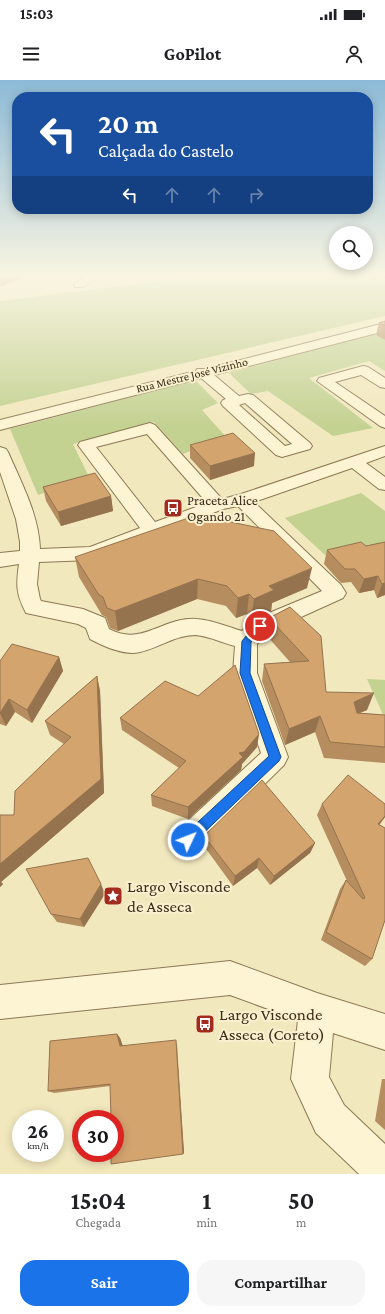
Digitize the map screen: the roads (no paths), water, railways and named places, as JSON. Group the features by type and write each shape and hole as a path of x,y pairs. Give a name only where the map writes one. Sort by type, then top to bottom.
{"street":[{"name":"Rua Mestre José Vizinho","path":"0,425 202,372 385,327"},
{"path":"385,384 363,370 324,381 385,423"},
{"path":"202,372 237,401 228,404 282,452 292,449 324,472"},
{"path":"152,531 86,445 150,428 218,505"},
{"path":"0,560 30,556 92,553 218,505 242,500 385,451"},
{"path":"0,452 20,500 30,542 30,556 26,574 30,602 34,607 83,617 97,624 98,633 112,641 138,644 176,629 197,627 246,641"},
{"path":"354,462 385,486"},
{"path":"188,840 275,757 245,673 246,641 260,626 336,593 242,500"},
{"path":"0,1002 230,978 317,1010 385,1032"},
{"path":"317,1010 310,1079 330,1118 385,1171"}],"place":[{"name":"Praceta Alice Ogando 21","path":"173,508"},
{"name":"Largo Visconde de Asseca","path":"113,896"},
{"name":"Largo Visconde Asseca (Coreto)","path":"205,1024"}]}
